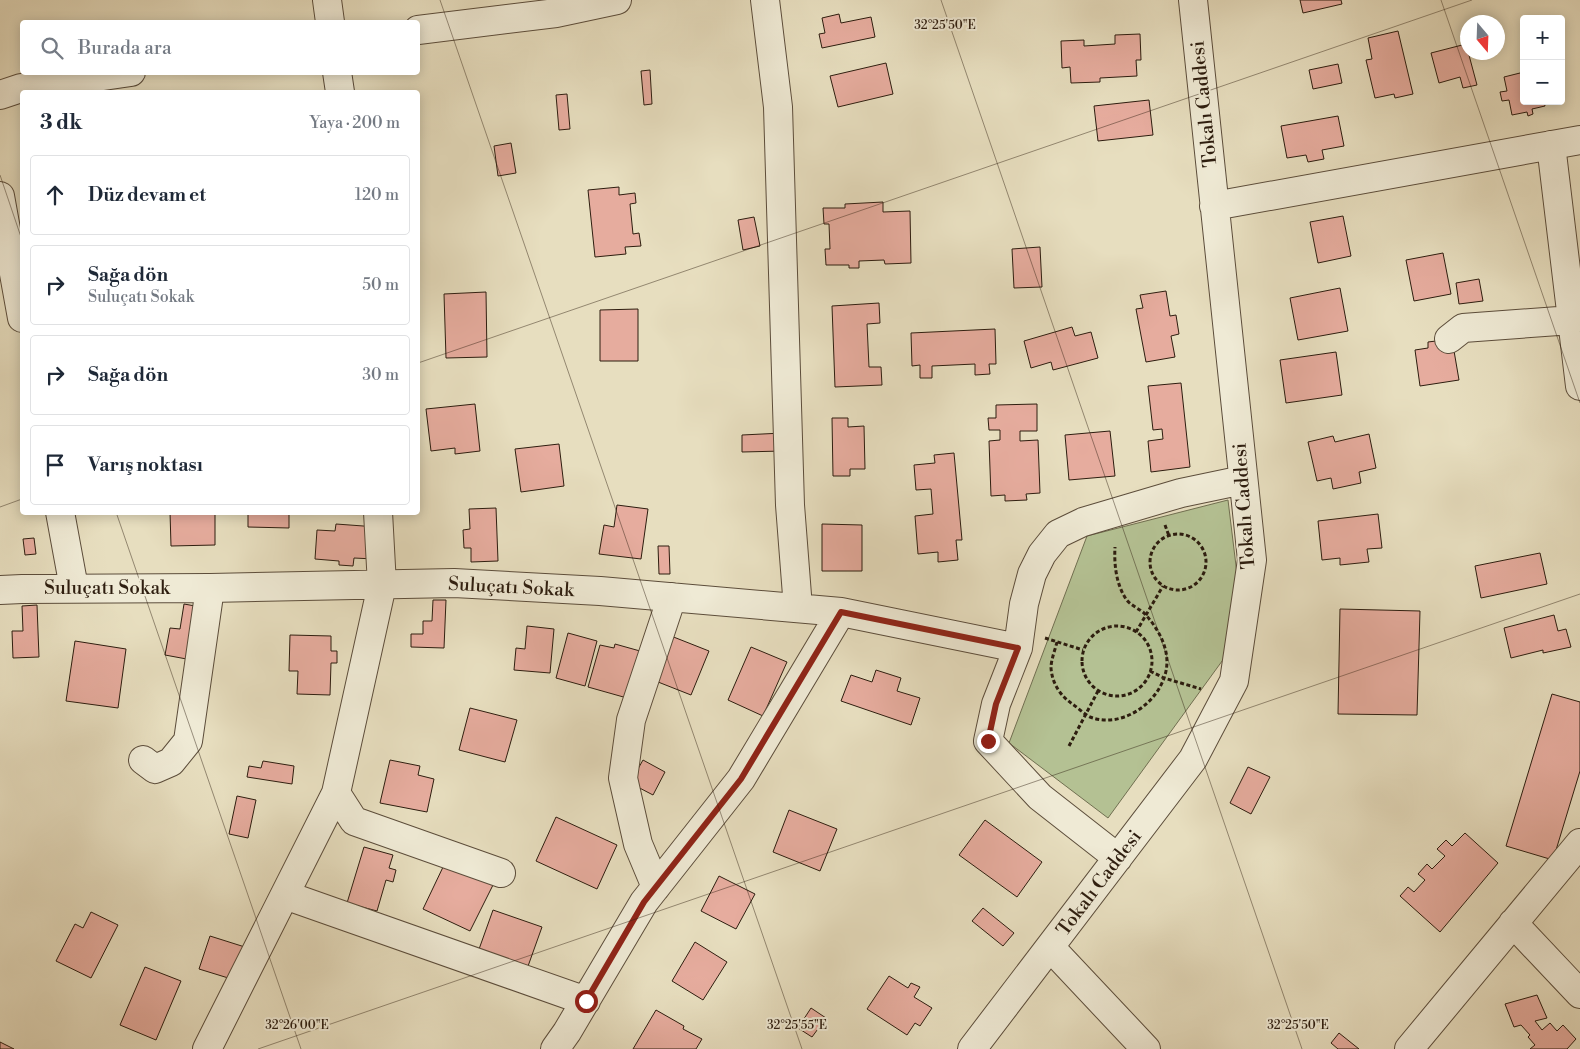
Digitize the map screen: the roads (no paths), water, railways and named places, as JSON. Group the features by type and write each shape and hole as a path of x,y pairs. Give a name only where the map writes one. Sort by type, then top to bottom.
{"street":[{"path":"327,0 330,20"},
{"path":"420,30 556,14 617,0"},
{"path":"765,0 778,107 790,505 798,608"},
{"name":"Tokalı Caddesi","path":"972,1049 1193,759 1234,681 1252,560 1193,0"},
{"path":"10,91 112,75"},
{"path":"337,75 340,90"},
{"path":"1214,206 1580,140"},
{"path":"1550,145 1580,386"},
{"path":"0,196 20,303"},
{"path":"1448,339 1463,328 1572,320"},
{"path":"1118,858 1040,797 988,741 996,704 1020,639 1024,604 1032,574 1042,554 1058,534 1083,522 1181,492 1243,480"},
{"path":"61,515 74,588"},
{"path":"207,1049 336,792 382,585 378,515"},
{"name":"Suluçatı Sokak","path":"0,590 454,583 672,597 841,612 1020,639"},
{"path":"143,760 156,769 171,762 188,741 210,588"},
{"path":"656,887 638,844 623,778 631,720 672,597"},
{"path":"555,1049 586,1001 644,902 741,779 841,612"},
{"path":"336,792 354,821 501,873"},
{"path":"1409,1049 1580,842"},
{"path":"285,895 586,1001"},
{"path":"1513,923 1580,994"},
{"path":"1050,947 1146,1049"}]}
